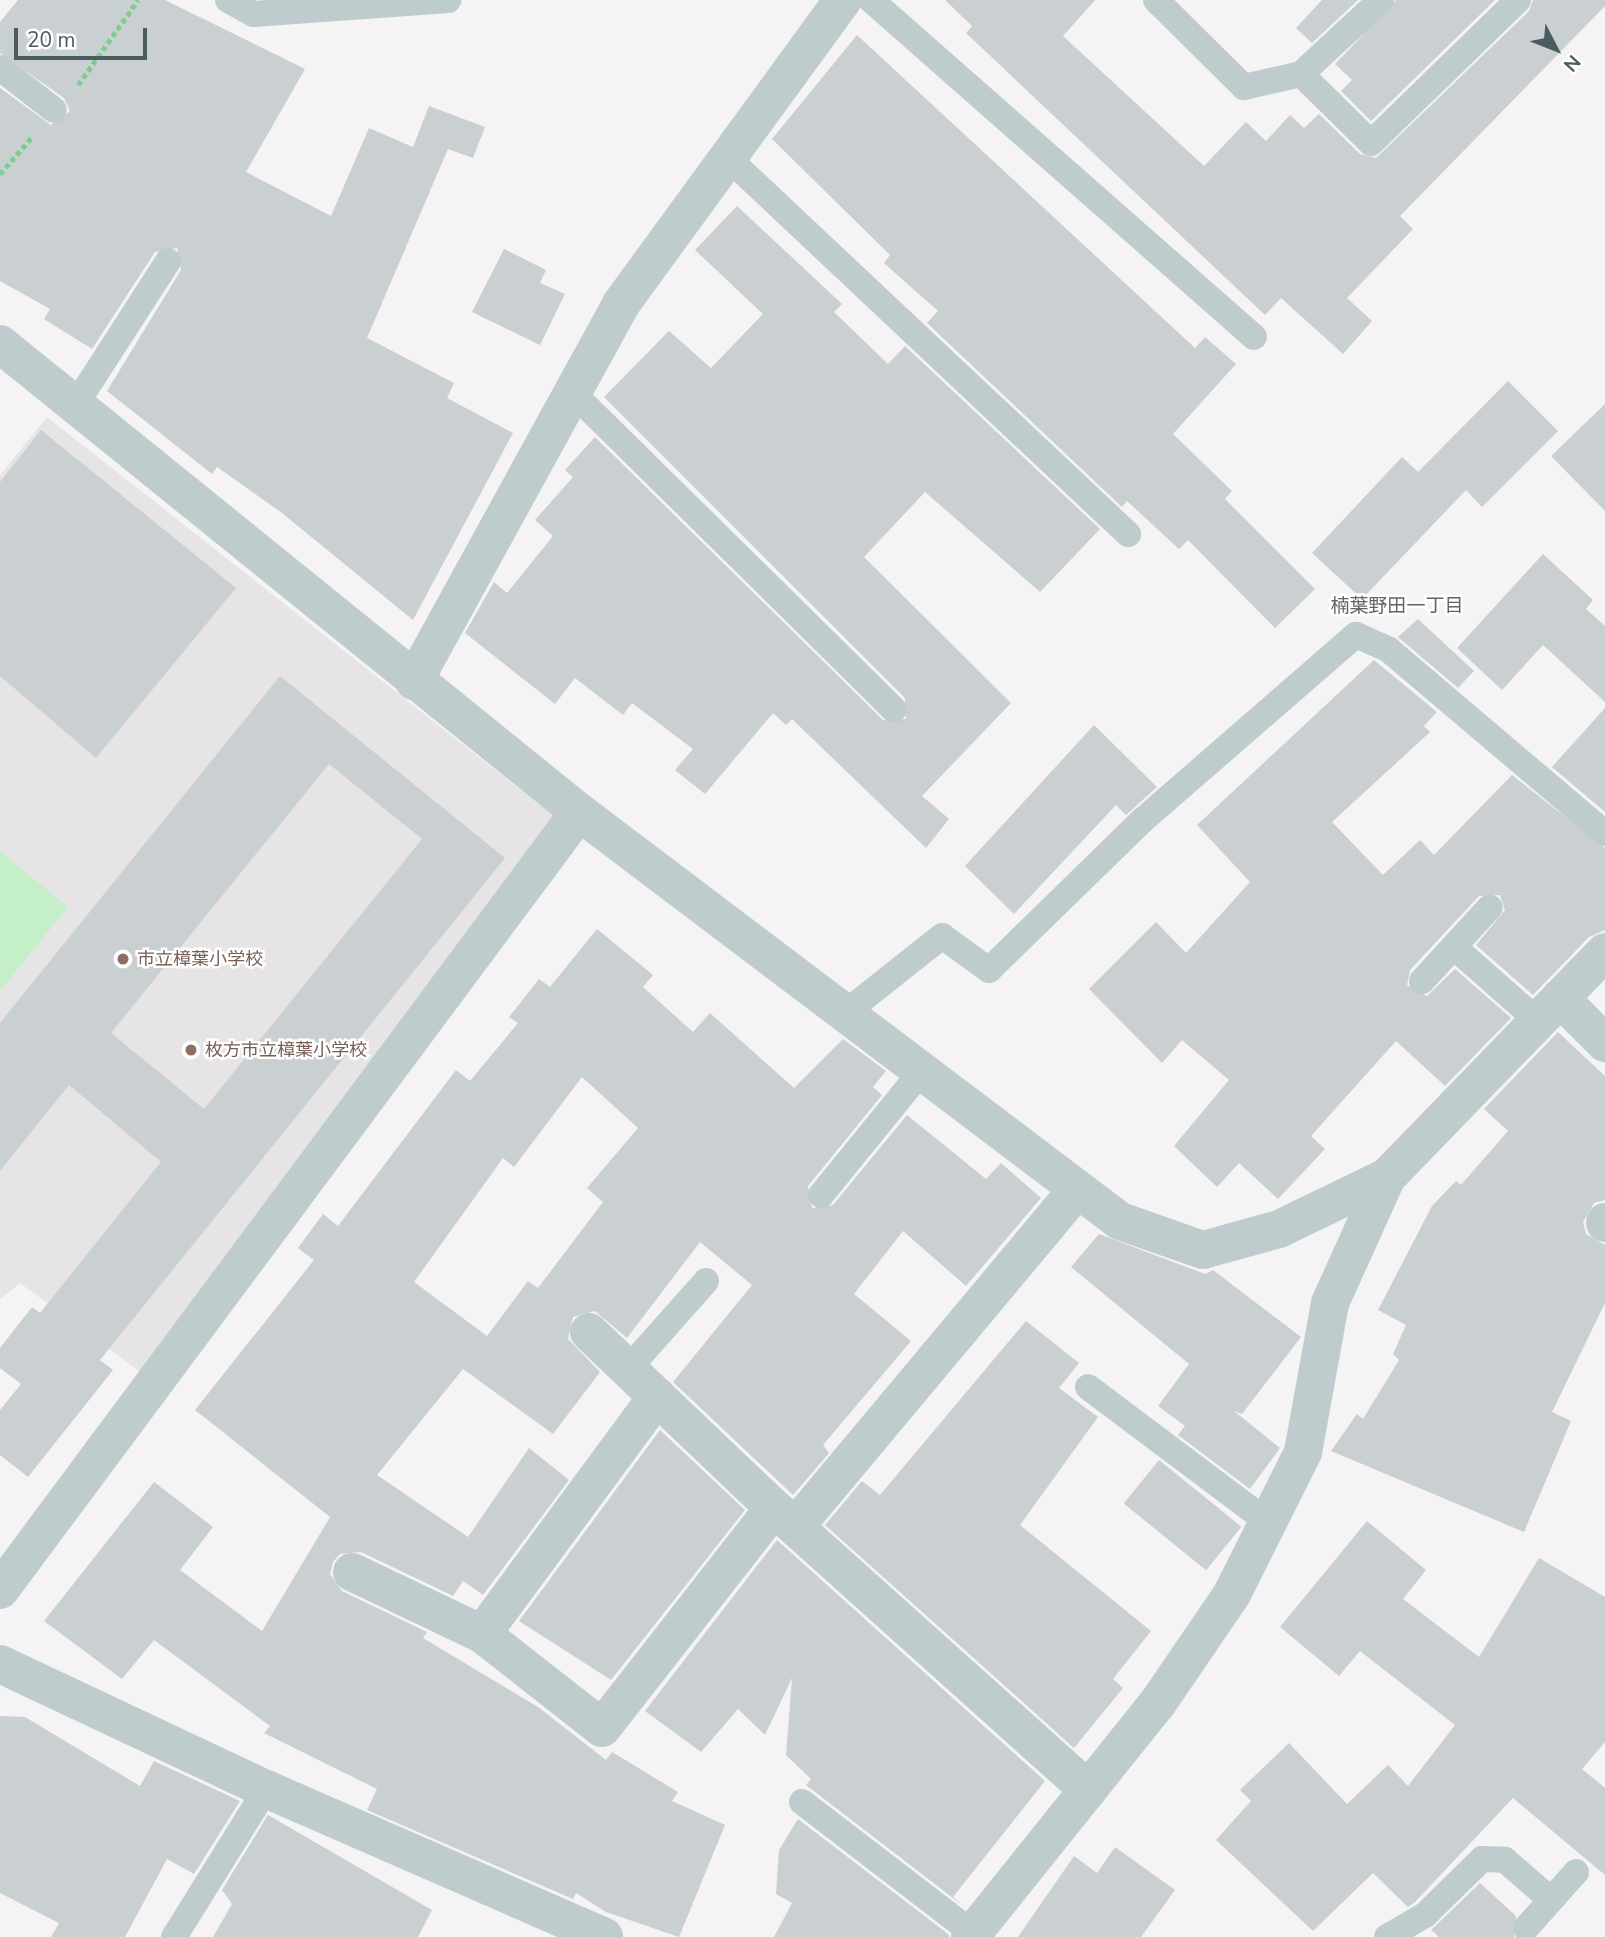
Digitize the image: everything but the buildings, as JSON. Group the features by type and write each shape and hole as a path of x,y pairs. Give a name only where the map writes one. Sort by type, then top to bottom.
{"street":[{"path":"414,681 621,304 726,156 843,0"},
{"path":"0,344 579,812 1076,1191 1120,1221 1203,1250 1279,1229 1387,1177"},
{"path":"0,1590 579,812"},
{"path":"972,1935 1088,1790 1232,1594 1303,1452 1330,1303 1387,1177 1605,952"},
{"path":"1549,1010 1605,1043"},
{"path":"352,1572 482,1634 602,1728 1076,1191"},
{"path":"589,1332 785,1518 1088,1790"},
{"path":"482,1634 657,1397"},
{"path":"0,1664 265,1789 604,1937"}],"lane":[{"path":"228,0 253,13 448,0"},
{"path":"871,0 1254,337"},
{"path":"1156,0 1244,87 1301,74 1381,0"},
{"path":"1301,74 1371,143 1518,0"},
{"path":"0,68 54,110"},
{"path":"726,156 1128,534"},
{"path":"76,404 168,261"},
{"path":"572,392 894,709"},
{"path":"845,1013 942,936 989,970 1144,819 1356,635 1389,650 1605,833"},
{"path":"1422,981 1490,907"},
{"path":"1454,947 1549,1010"},
{"path":"821,1195 921,1072"},
{"path":"628,1370 706,1281"},
{"path":"1088,1387 1268,1522"},
{"path":"174,1937 265,1789"},
{"path":"802,1802 972,1935"},
{"path":"1387,1937 1425,1914 1482,1859 1504,1860 1550,1899"},
{"path":"1526,1928 1576,1872"}],"shaded area":[{"name":"枚方市立樟葉小学校","path":"47,417 555,817 143,1374 20,1283 0,1299 0,475"}],"green space":[{"path":"0,851 68,907 0,991"}],"place":[{"name":"市立樟葉小学校","path":"123,959"},
{"name":"枚方市立樟葉小学校","path":"191,1050"}],"district":[{"name":"楠葉野田一丁目","path":"1397,607"}]}
